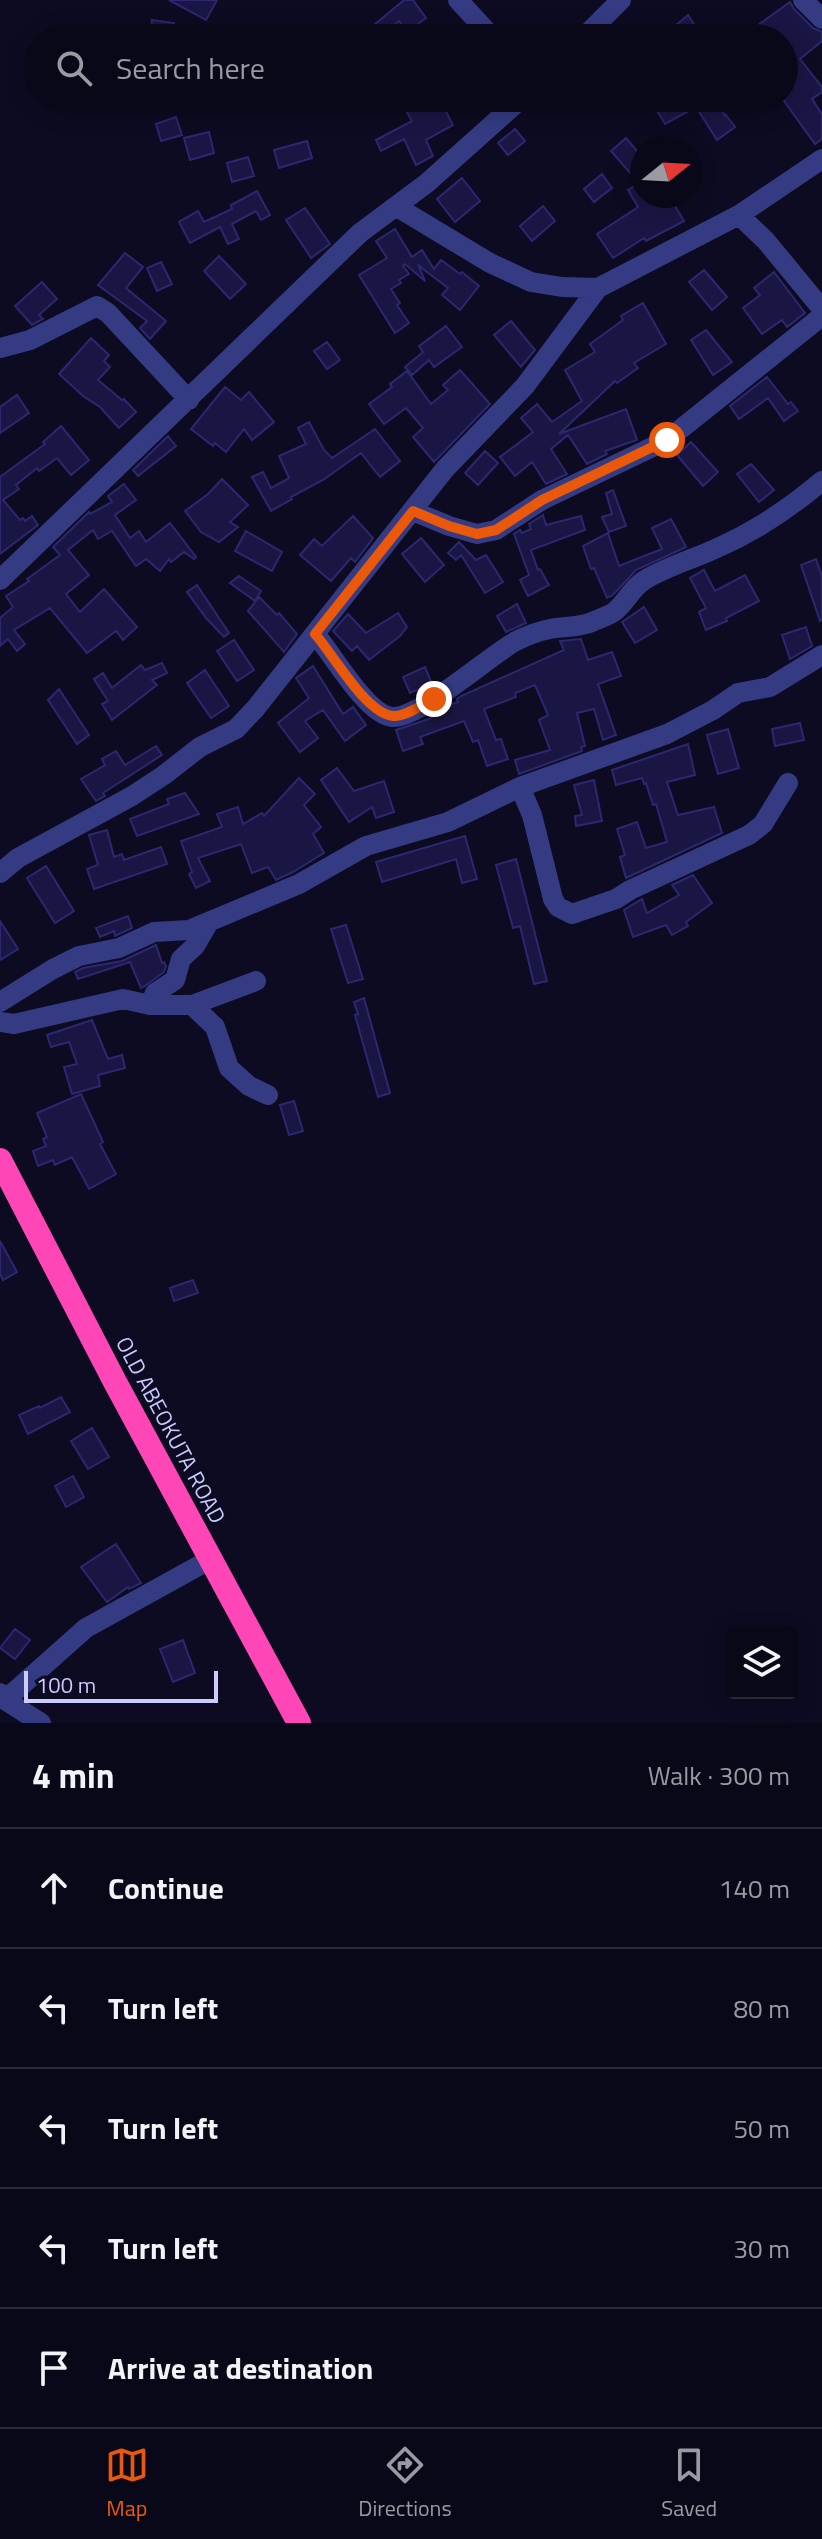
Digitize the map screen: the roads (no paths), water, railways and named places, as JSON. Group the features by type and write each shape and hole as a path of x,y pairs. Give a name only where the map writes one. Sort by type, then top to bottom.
{"highway":[{"name":"OLD ABEOKUTA ROAD","path":"0,1160 115,1382 299,1723"}],"street":[{"path":"458,0 480,24"},
{"path":"597,24 621,0"},
{"path":"803,0 822,19"},
{"path":"0,580 360,233 427,183 506,112"},
{"path":"0,873 18,858 132,796 200,747 236,729 445,469 525,386 598,288 739,215 822,159"},
{"path":"397,207 490,263 531,282 598,288"},
{"path":"739,215 766,241 822,309"},
{"path":"0,348 30,340 97,306 108,313 189,400"},
{"path":"413,511 477,534 496,530 542,500 667,440 822,316"},
{"path":"315,634 365,699 392,717 401,715 434,699 516,641 549,629 583,626 615,612 641,582 758,527 795,504 822,481"},
{"path":"0,1002 79,956 119,948 154,932 189,930 299,884 366,846 448,822 520,787 667,734 738,693 770,687 822,655"},
{"path":"520,787 536,829 548,888 558,907 572,914 616,899 749,835 763,824 788,783"},
{"path":"150,1005 155,993 175,980 181,959 195,946 209,922"},
{"path":"0,1022 14,1024 123,999 150,1005 192,1005 256,981"},
{"path":"192,1005 215,1027 229,1068 249,1086 268,1095"},
{"path":"41,1723 3,1696 86,1628 211,1559"}]}
